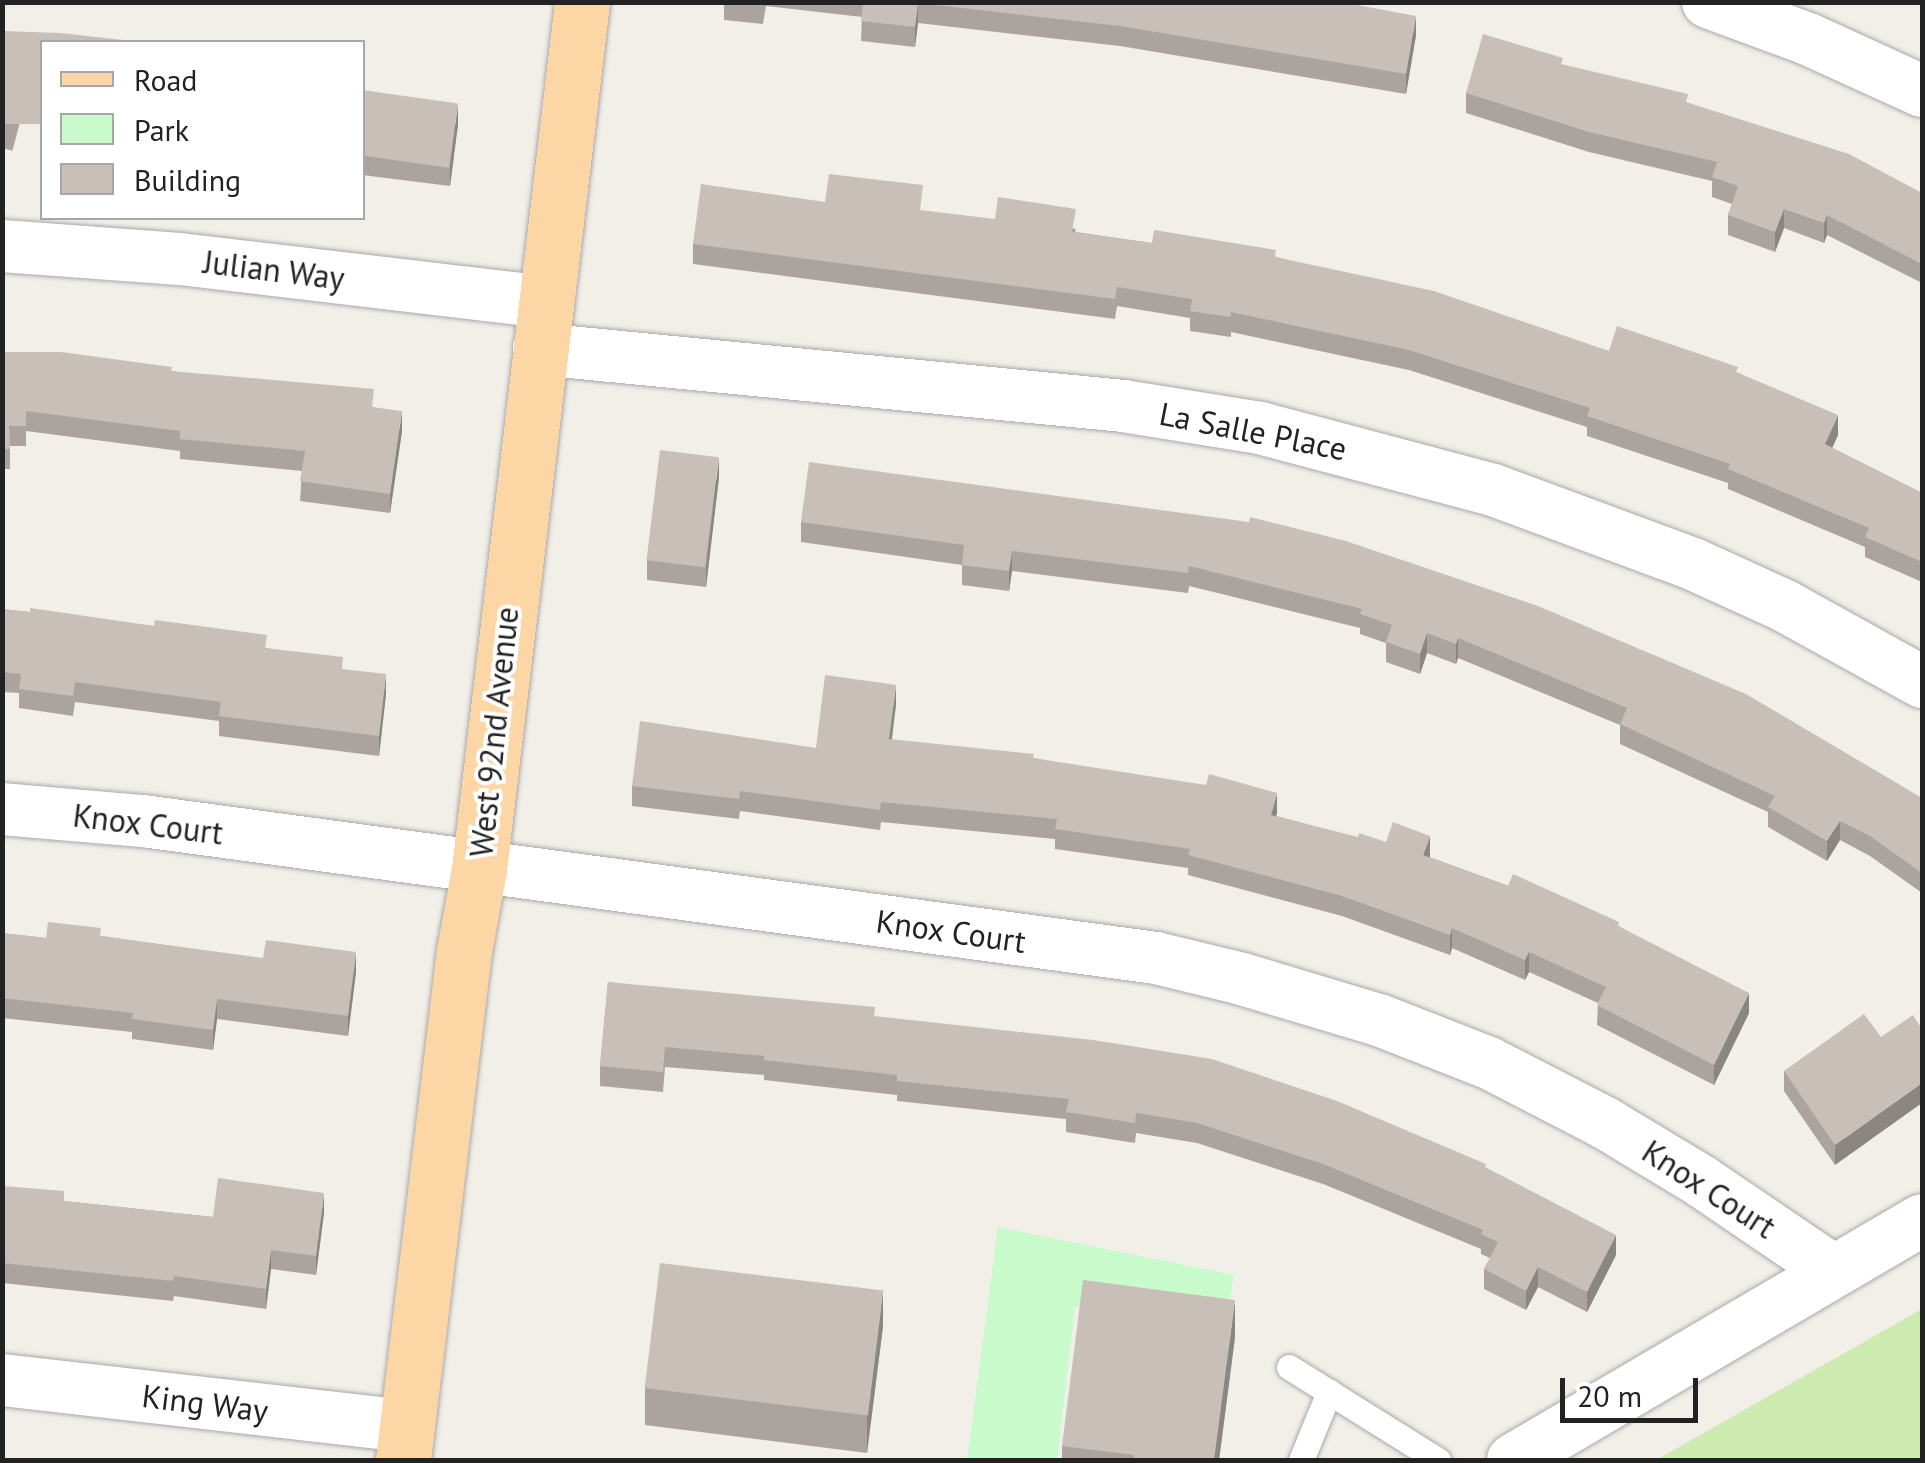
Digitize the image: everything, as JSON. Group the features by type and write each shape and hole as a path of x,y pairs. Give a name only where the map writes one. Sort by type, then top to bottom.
{"main road":[{"name":"West 92nd Avenue","path":"405,1443 464,951 480,868 582,2"}],"street":[{"path":"1708,2 1808,39 1922,91"},
{"name":"Julian Way","path":"2,246 180,259 542,326"},
{"name":"La Salle Place","path":"542,326 1122,406 1277,432 1493,490 1693,564 1785,606 1922,682"},
{"name":"Knox Court","path":"2,810 143,821 1156,958 1242,979 1379,1020 1488,1063 1605,1123 1700,1180 1832,1270"},
{"path":"1513,1460 1922,1220"},
{"name":"King Way","path":"2,1380 405,1443"}],"lane":[{"path":"1289,1366 1438,1460"},
{"path":"1300,1460 1329,1392"}],"green space":[{"path":"998,1227 1234,1275 1226,1322 1075,1306 1057,1460 967,1460"},
{"path":"1922,1309 1922,1460 1656,1460"}],"building":[{"path":"863,2 1341,2 1416,16 1406,74 1120,26 918,3 915,27 861,21"},
{"path":"2,31 123,40 40,40 40,124 2,124"},
{"path":"1483,34 1563,58 1561,64 1688,94 1686,102 1849,154 1922,193 1922,264 1827,215 1824,223 1784,209 1775,232 1728,215 1738,186 1712,177 1717,162 1589,132 1466,93"},
{"path":"365,90 458,103 449,168 365,156"},
{"path":"829,174 923,185 920,210 995,219 998,197 1076,209 1072,232 1152,243 1154,230 1276,250 1275,257 1434,291 1609,351 1617,326 1738,367 1736,372 1838,415 1825,444 1922,493 1922,562 1865,537 1869,528 1728,469 1730,464 1587,416 1590,408 1409,350 1231,312 1231,317 1190,311 1192,299 1117,287 1115,299 693,244 701,184 825,202"},
{"path":"2,352 61,352 172,367 171,371 374,389 372,407 402,411 390,494 300,481 305,451 180,439 180,431 26,411 26,426 9,426 10,449 2,449"},
{"path":"660,450 719,457 705,567 646,560"},
{"path":"809,462 1249,522 1250,517 1346,541 1538,606 1746,694 1922,798 1922,873 1870,836 1840,821 1827,841 1768,807 1775,796 1620,724 1627,708 1458,638 1456,644 1427,633 1420,654 1386,642 1392,625 1360,614 1362,609 1189,566 1188,573 1012,551 1009,571 962,565 964,545 801,522"},
{"path":"30,608 154,626 155,620 267,635 265,648 343,657 342,669 386,674 379,736 219,716 221,702 75,682 73,696 19,689 21,674 2,672 2,609 30,612"},
{"path":"825,675 896,685 889,739 1034,754 1033,758 1206,785 1209,774 1277,793 1271,815 1386,842 1393,822 1430,836 1423,855 1508,886 1513,874 1619,922 1618,926 1749,993 1714,1065 1597,1005 1606,987 1529,952 1525,960 1452,928 1450,935 1342,896 1188,855 1190,849 1055,829 1057,819 881,802 880,810 740,791 739,799 632,786 640,721 816,748"},
{"path":"48,922 101,928 100,936 263,958 266,940 356,952 348,1016 217,999 213,1030 132,1019 133,1013 2,998 2,933 46,938"},
{"path":"608,982 875,1007 874,1016 1093,1040 1212,1059 1337,1101 1486,1164 1485,1167 1616,1235 1587,1292 1538,1267 1526,1291 1484,1269 1498,1242 1481,1234 1483,1230 1323,1164 1197,1123 1136,1113 1135,1123 1066,1112 1069,1099 897,1081 897,1075 764,1060 764,1056 665,1047 663,1072 600,1066"},
{"path":"1864,1014 1881,1037 1913,1015 1922,1029 1922,1083 1835,1145 1784,1071"},
{"path":"218,1178 324,1193 316,1256 271,1250 266,1289 174,1276 173,1281 2,1263 2,1186 64,1191 64,1201 213,1217"},
{"path":"660,1263 883,1290 868,1415 645,1388"},
{"path":"1083,1280 1235,1300 1214,1460 1134,1460 1134,1455 1062,1446"}]}
